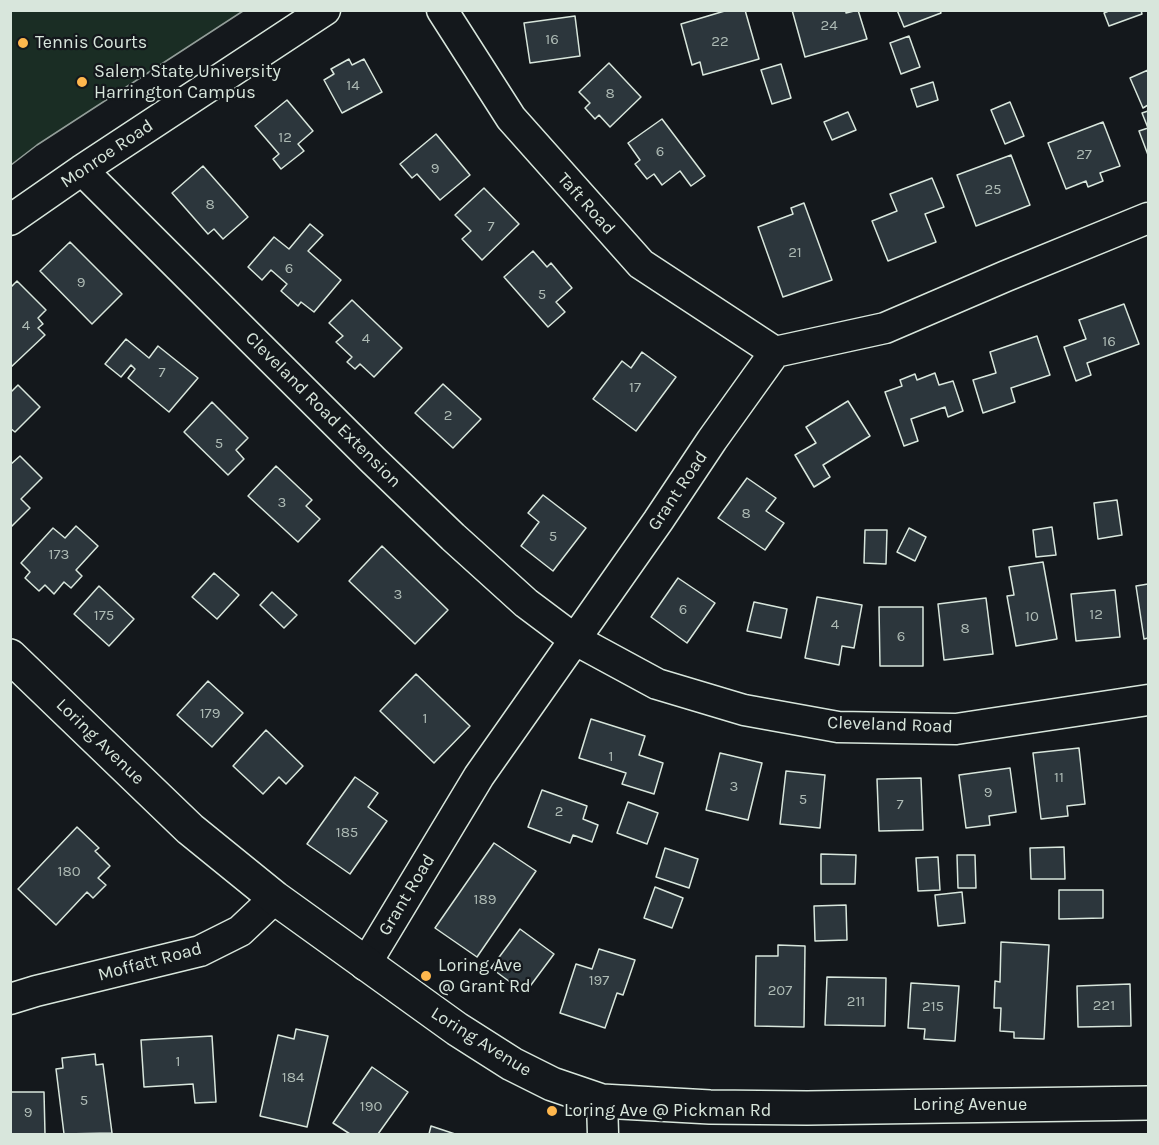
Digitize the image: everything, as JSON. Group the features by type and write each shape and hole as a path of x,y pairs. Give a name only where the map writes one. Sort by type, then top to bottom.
{"highway":[{"name":"Loring Avenue","path":"10,656 190,829 275,898 365,965 457,1029 512,1064 552,1084 602,1101 710,1107 807,1108 1149,1102"}],"street":[{"name":"Monroe Road","path":"10,220 325,10"},
{"name":"Taft Road","path":"442,10 511,118 641,264 775,352"},
{"name":"Cleveland Road Extension","path":"82,170 453,537 526,603 574,639"},
{"path":"775,352 885,328 1149,218"},
{"name":"Grant Road","path":"365,965 479,776 775,352"},
{"name":"Cleveland Road","path":"574,639 657,684 744,710 838,727 956,729 1149,700"},
{"name":"Moffatt Road","path":"10,999 200,951 240,931 275,898"},
{"path":"602,1101 603,1134"}],"green space":[{"name":"Salem State University Harrington Campus","path":"11,10 243,11 37,145 11,165"}],"building":[{"path":"728,10 745,10 759,59 703,75 700,62 692,65 681,24"},
{"path":"792,10 846,10 846,13 858,10 867,39 805,57"},
{"path":"897,10 940,10 941,13 904,27"},
{"path":"1111,10 1141,10 1142,14 1109,26 1104,13"},
{"path":"575,16 580,56 530,63 524,23"},
{"path":"909,36 920,67 901,74 890,43"},
{"path":"349,59 352,65 364,59 382,92 342,113 324,80 334,74 331,69"},
{"path":"609,63 641,97 610,127 599,115 595,119 585,108 590,103 579,92"},
{"path":"781,64 791,98 772,104 761,70"},
{"path":"1148,70 1148,105 1143,108 1130,78"},
{"path":"933,82 938,100 917,107 911,89"},
{"path":"287,100 313,131 298,144 304,151 281,169 273,159 279,154 255,126"},
{"path":"1010,102 1024,136 1005,144 991,110"},
{"path":"1148,111 1148,128 1142,113"},
{"path":"848,112 856,130 832,140 824,122"},
{"path":"662,119 705,176 691,186 680,171 662,185 654,174 647,179 635,164 640,160 628,143"},
{"path":"1103,122 1120,166 1100,173 1103,181 1088,187 1086,181 1066,189 1048,143"},
{"path":"1148,128 1148,155 1139,131"},
{"path":"436,134 470,175 440,200 417,174 412,178 400,164"},
{"path":"1011,155 1030,205 976,226 957,175"},
{"path":"203,166 248,217 223,239 214,229 208,234 172,193"},
{"path":"932,178 944,207 925,214 936,242 888,261 872,221 897,211 890,194"},
{"path":"484,188 519,224 482,260 462,239 471,231 455,215"},
{"path":"804,203 832,280 783,297 758,227 793,214 791,208"},
{"path":"310,224 323,235 308,251 341,280 314,312 301,302 298,306 281,291 287,284 271,270 262,280 248,267 274,237 289,249"},
{"path":"70,242 122,294 92,324 40,271"},
{"path":"533,251 547,267 551,263 572,288 556,302 565,312 548,327 504,277"},
{"path":"17,281 46,310 38,318 43,324 38,328 45,335 10,368 10,288"},
{"path":"352,300 402,348 374,377 360,364 355,369 347,362 352,357 336,342 343,336 329,323"},
{"path":"1124,304 1139,344 1087,363 1091,375 1076,381 1064,347 1086,339 1079,320"},
{"path":"1037,336 1050,375 1011,388 1015,402 983,413 973,380 996,373 990,352"},
{"path":"126,339 149,358 158,346 198,378 169,412 128,378 135,369 131,365 121,377 105,364"},
{"path":"642,352 676,377 636,431 593,399 622,361 631,368"},
{"path":"935,373 939,385 953,381 963,411 948,417 945,407 911,419 918,441 904,446 885,392 902,386 900,380 915,374 917,380"},
{"path":"443,384 481,419 453,448 415,413"},
{"path":"18,385 40,407 15,432 10,428 10,393"},
{"path":"848,401 870,436 823,465 830,477 814,487 795,455 816,443 806,427"},
{"path":"212,402 248,438 236,450 244,459 228,475 184,432"},
{"path":"20,456 42,478 21,499 30,508 10,528 10,465"},
{"path":"276,466 312,500 306,506 320,519 298,542 248,496"},
{"path":"747,478 776,498 766,511 784,523 765,550 718,518"},
{"path":"543,495 586,528 553,571 521,546 539,522 528,513"},
{"path":"1117,500 1122,535 1098,539 1094,503"},
{"path":"76,526 98,546 76,570 82,576 71,588 64,582 54,594 45,585 39,591 25,578 30,572 21,563 53,528 65,538"},
{"path":"1052,527 1056,555 1036,557 1033,530"},
{"path":"909,528 926,537 915,561 897,552"},
{"path":"865,530 887,530 886,564 864,563"},
{"path":"382,546 448,610 415,644 349,581"},
{"path":"1043,562 1057,639 1016,646 1007,596 1014,595 1009,567"},
{"path":"214,573 239,595 217,619 192,597"},
{"path":"678,578 715,603 687,643 651,617"},
{"path":"1148,584 1148,638 1144,639 1136,586"},
{"path":"99,586 134,619 109,646 74,614"},
{"path":"1115,590 1120,637 1076,641 1071,594"},
{"path":"272,592 297,615 284,628 260,605"},
{"path":"817,597 862,605 854,648 842,646 839,665 805,658"},
{"path":"986,598 993,654 944,660 938,604"},
{"path":"754,602 787,609 781,638 747,631"},
{"path":"879,607 923,607 923,666 880,666"},
{"path":"416,674 470,726 434,763 380,711"},
{"path":"208,681 243,713 212,747 177,715"},
{"path":"591,719 645,736 639,755 663,763 654,794 622,784 626,773 579,758"},
{"path":"266,730 303,766 286,784 279,777 263,794 233,766"},
{"path":"1079,748 1085,804 1067,806 1068,816 1041,819 1033,753"},
{"path":"720,753 762,763 748,820 706,810"},
{"path":"1010,768 1016,812 989,816 990,825 966,828 959,775"},
{"path":"786,771 825,775 820,828 780,824"},
{"path":"355,777 378,793 368,807 387,821 350,874 307,844"},
{"path":"921,778 923,830 879,831 877,779"},
{"path":"542,790 587,806 583,819 598,825 592,842 573,835 570,843 528,827"},
{"path":"628,802 658,813 647,844 617,833"},
{"path":"77,827 99,848 95,851 110,866 98,878 106,885 93,898 87,892 56,925 18,889"},
{"path":"494,843 536,871 477,957 435,928"},
{"path":"1064,847 1065,879 1031,879 1030,848"},
{"path":"665,848 698,859 689,888 656,877"},
{"path":"821,854 856,855 855,884 821,884"},
{"path":"957,855 975,855 976,888 958,888"},
{"path":"938,857 940,890 918,891 916,858"},
{"path":"655,887 683,898 672,928 644,918"},
{"path":"1059,890 1103,890 1103,918 1059,919"},
{"path":"962,892 965,923 938,926 935,895"},
{"path":"846,905 847,940 815,941 814,906"},
{"path":"520,929 554,954 525,993 491,968"},
{"path":"1001,942 1049,945 1044,1039 1014,1038 1014,1032 1000,1031 1001,1008 994,1008 995,981 1000,982"},
{"path":"778,945 805,946 804,1027 755,1026 756,956 778,956"},
{"path":"599,949 635,960 623,995 617,993 605,1028 560,1013 576,964 592,969"},
{"path":"827,977 886,978 885,1026 825,1025"},
{"path":"911,983 959,986 955,1041 924,1039 925,1029 908,1028"},
{"path":"1130,984 1131,1026 1078,1027 1077,986"},
{"path":"296,1029 328,1036 307,1127 260,1116 278,1035 294,1039"},
{"path":"212,1036 216,1102 195,1103 193,1084 144,1087 141,1040"},
{"path":"95,1054 96,1065 103,1064 112,1133 64,1134 56,1069 63,1068 62,1058"},
{"path":"372,1067 408,1092 378,1134 350,1134 333,1123"},
{"path":"10,1092 44,1092 45,1134 10,1134"},
{"path":"431,1126 455,1134 429,1134"}],"place":[{"name":"Tennis Courts","path":"23,43"},
{"name":"Salem State University Harrington Campus","path":"82,82"},
{"name":"Loring Ave @ Grant Rd","path":"426,976"},
{"name":"Loring Ave @ Pickman Rd","path":"552,1111"}]}
